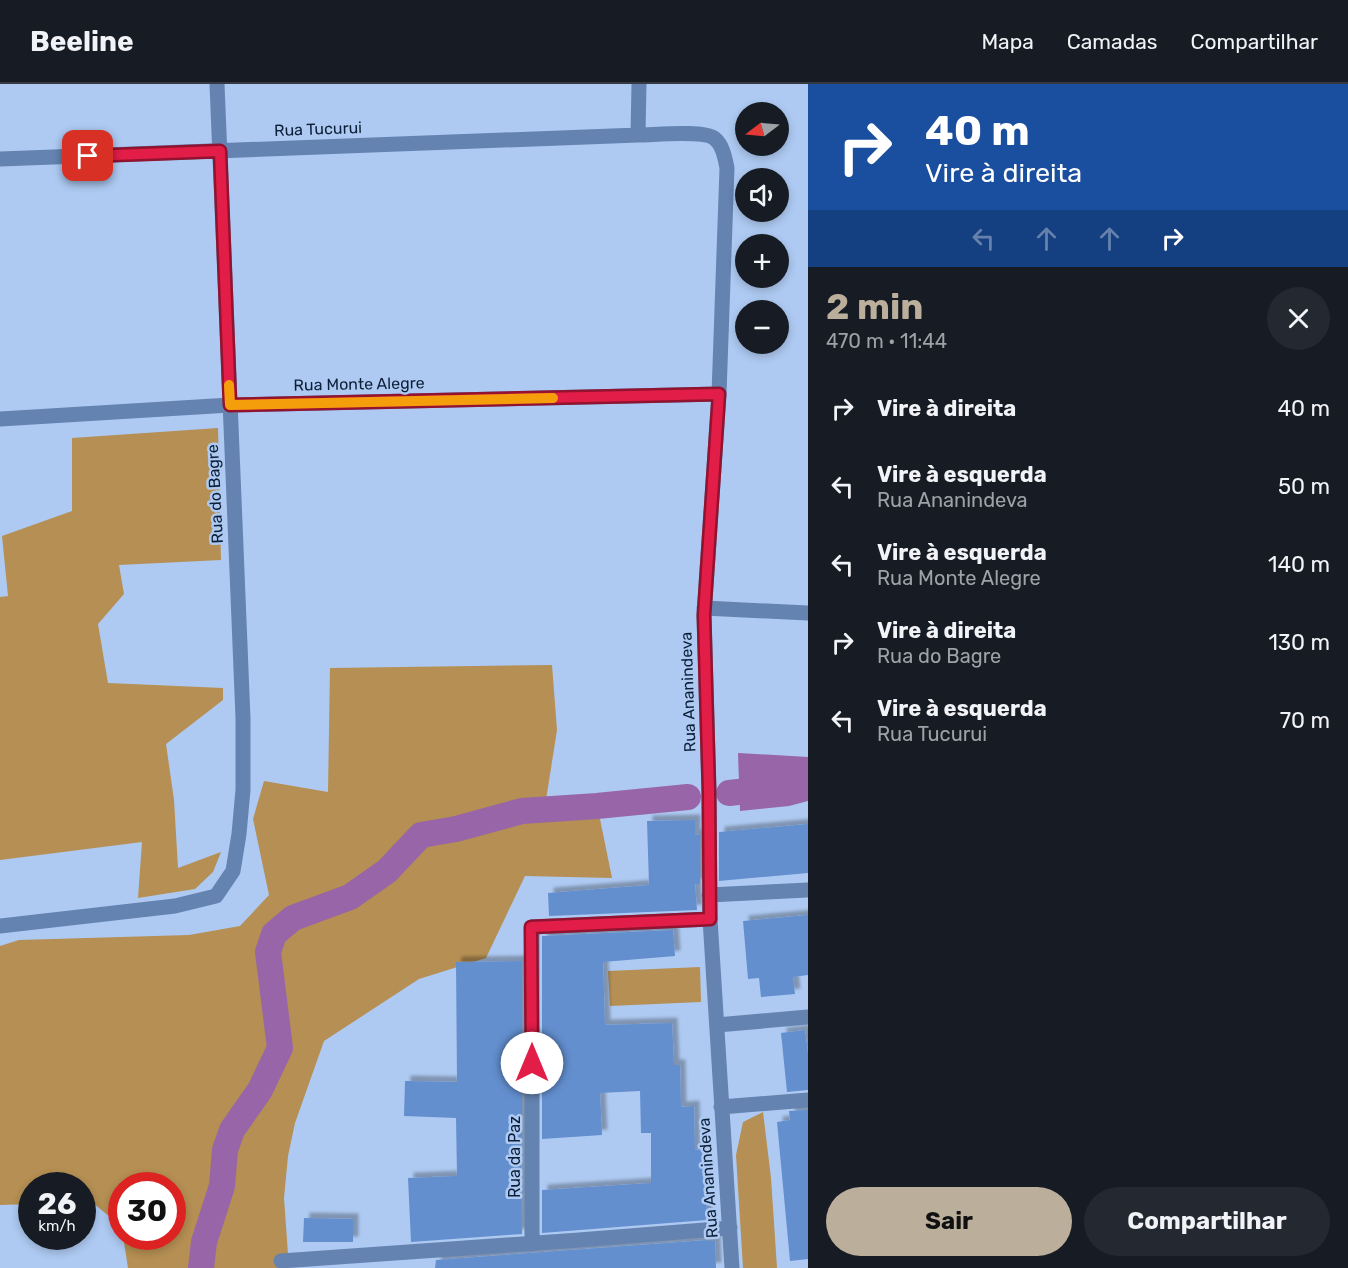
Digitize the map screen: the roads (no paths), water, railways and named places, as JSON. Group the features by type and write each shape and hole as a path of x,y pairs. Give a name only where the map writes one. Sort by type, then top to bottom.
{"street":[{"name":"Rua do Bagre","path":"0,926 175,906 216,896 233,871 243,790 243,718 217,84"},
{"path":"638,135 639,84"},
{"name":"Rua Ananindeva","path":"638,135 699,134 713,138 723,150 727,168 719,394 704,608 710,919 732,1268"},
{"name":"Rua Tucurui","path":"0,159 638,135"},
{"name":"Rua Monte Alegre","path":"0,419 230,405 719,394"},
{"path":"704,608 808,613"},
{"path":"709,895 808,890"},
{"name":"Rua da Paz","path":"532,1244 531,927 710,919"},
{"path":"717,1025 808,1017"},
{"path":"721,1107 808,1100"},
{"path":"281,1262 730,1228"}],"waterway":[{"path":"729,793 774,788 808,781"},
{"path":"201,1268 204,1242 222,1186 225,1150 232,1130 260,1090 280,1048 268,952 274,934 293,918 350,897 387,871 421,835 456,829 522,811 688,797"}]}
